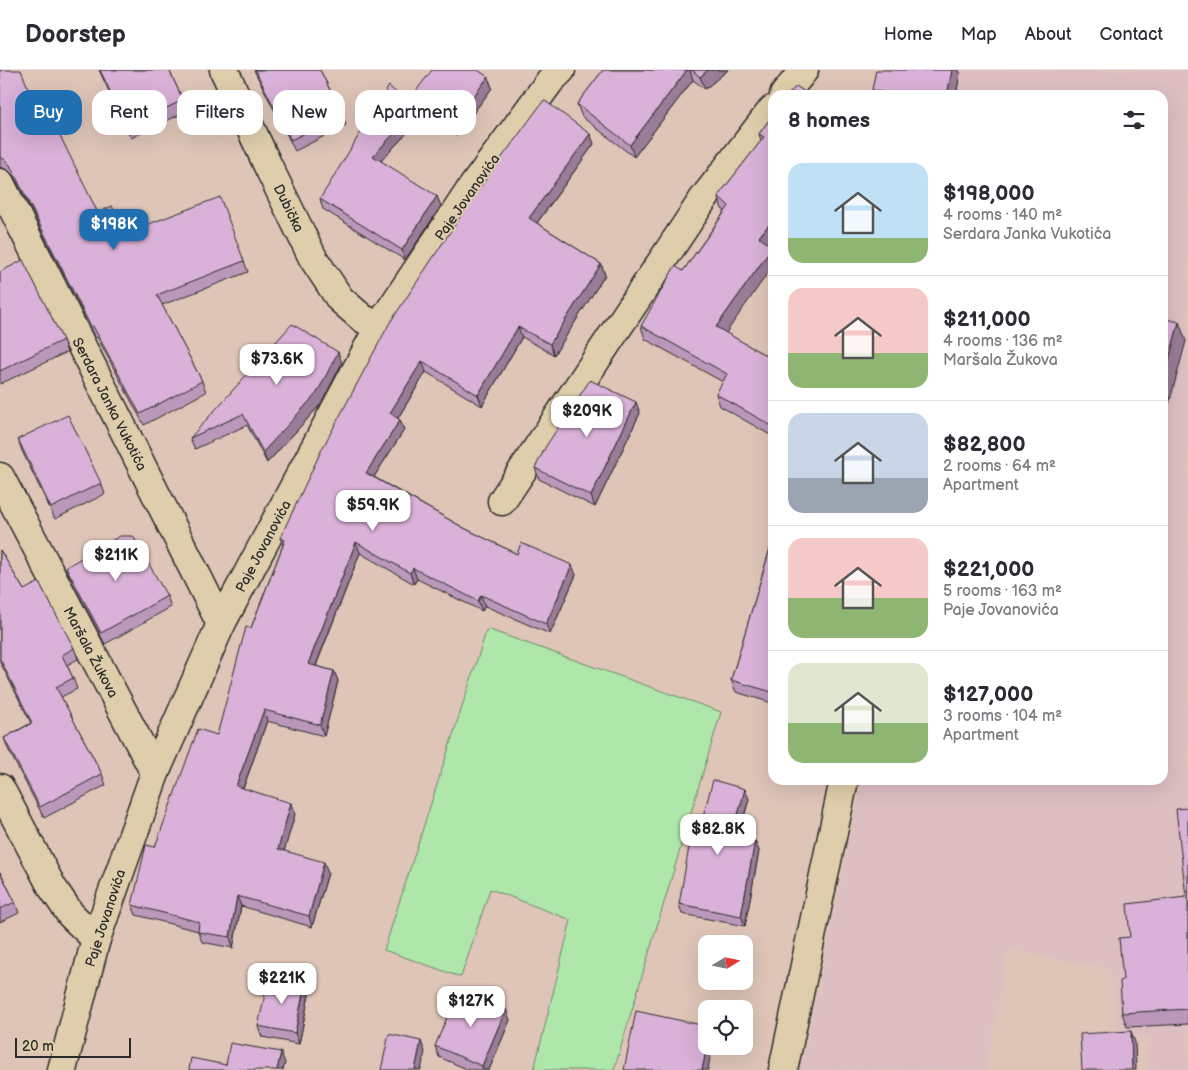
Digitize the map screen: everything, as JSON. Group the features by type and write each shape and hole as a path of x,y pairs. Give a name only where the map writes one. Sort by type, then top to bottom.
{"street":[{"name":"Dubička","path":"224,70 268,166 314,258 340,299 362,318 379,327"},
{"name":"Paje Jovanovića","path":"62,1070 96,939 155,773 221,624 379,327 475,184 550,81 561,70"},
{"path":"788,90 804,70"},
{"path":"502,501 704,198 768,115"},
{"name":"Serdara Janka Vukotića","path":"0,183 221,624"},
{"name":"Maršala Žukova","path":"0,478 155,773"},
{"path":"783,1070 843,785"},
{"path":"0,788 52,887 71,915 96,939"}],"shaded area":[{"path":"881,70 1188,70 1188,1070 1146,1070 1150,1038 1120,1034 1109,969 1008,950 986,1070 801,1070 861,785 1168,785 1168,90 876,90"}],"green space":[{"path":"487,629 721,712 614,1070 534,1070 571,920 490,889 461,977 384,950"}],"building":[{"path":"0,70 21,70 29,90 15,90 15,135 60,135 98,213 112,206 125,233 220,197 244,261 157,295 202,381 140,414 93,326 91,327 10,165 0,157"},
{"path":"100,70 169,70 178,90 177,103 167,108 167,90 109,90"},
{"path":"255,70 320,70 330,90 273,90 273,105"},
{"path":"432,70 478,70 488,77 476,93 476,90 417,90"},
{"path":"603,70 687,70 630,145 577,104"},
{"path":"692,70 708,70 700,77"},
{"path":"876,70 952,70 948,90 872,90"},
{"path":"796,86 802,90 793,90"},
{"path":"544,100 590,134 529,218 601,264 550,344 518,327 478,395 422,361 390,413 400,420 366,473 464,528 517,554 521,543 572,565 546,624 481,595 478,601 413,568 410,573 356,542 308,664 334,671 320,725 264,710 236,786 291,803 278,849 324,862 309,916 237,896 230,937 198,932 199,922 132,905 146,845 155,847 198,729 217,735 246,627 251,628 285,540 280,538 322,449 389,324 478,190"},
{"path":"768,122 768,226 759,237 768,244 768,254 716,327 768,357 768,424 716,394 727,374 641,326 675,266 683,271 729,206 718,196 764,137 759,134"},
{"path":"288,135 301,135 291,140"},
{"path":"359,135 393,135 373,156 437,196 402,250 320,199"},
{"path":"23,260 63,340 0,371 0,272"},
{"path":"1168,319 1179,322 1168,363"},
{"path":"292,324 338,352 317,393 263,452 243,414 190,438"},
{"path":"590,380 636,402 591,496 535,468 546,446"},
{"path":"68,415 101,483 51,508 18,439"},
{"path":"120,536 133,536 167,596 101,633 66,567"},
{"path":"0,550 24,590 39,582 74,648 62,655 73,678 56,687 102,774 40,807 4,738 32,723 0,659"},
{"path":"768,555 768,691 731,680"},
{"path":"713,780 745,789 732,837 755,841 741,916 679,904 692,830 699,831"},
{"path":"1188,808 1188,1009 1122,1013 1120,981 1123,980 1119,938 1130,937 1127,904 1186,897 1176,809"},
{"path":"0,872 15,902 0,909"},
{"path":"269,976 305,984 295,1033 258,1026"},
{"path":"459,989 506,1009 482,1066 435,1046"},
{"path":"636,1011 698,1024 698,1055 705,1055 702,1070 624,1070"},
{"path":"1131,1031 1132,1070 1082,1070 1080,1034"},
{"path":"389,1034 421,1041 415,1070 381,1070"},
{"path":"230,1043 281,1052 277,1070 189,1070 191,1058 226,1065"}]}
